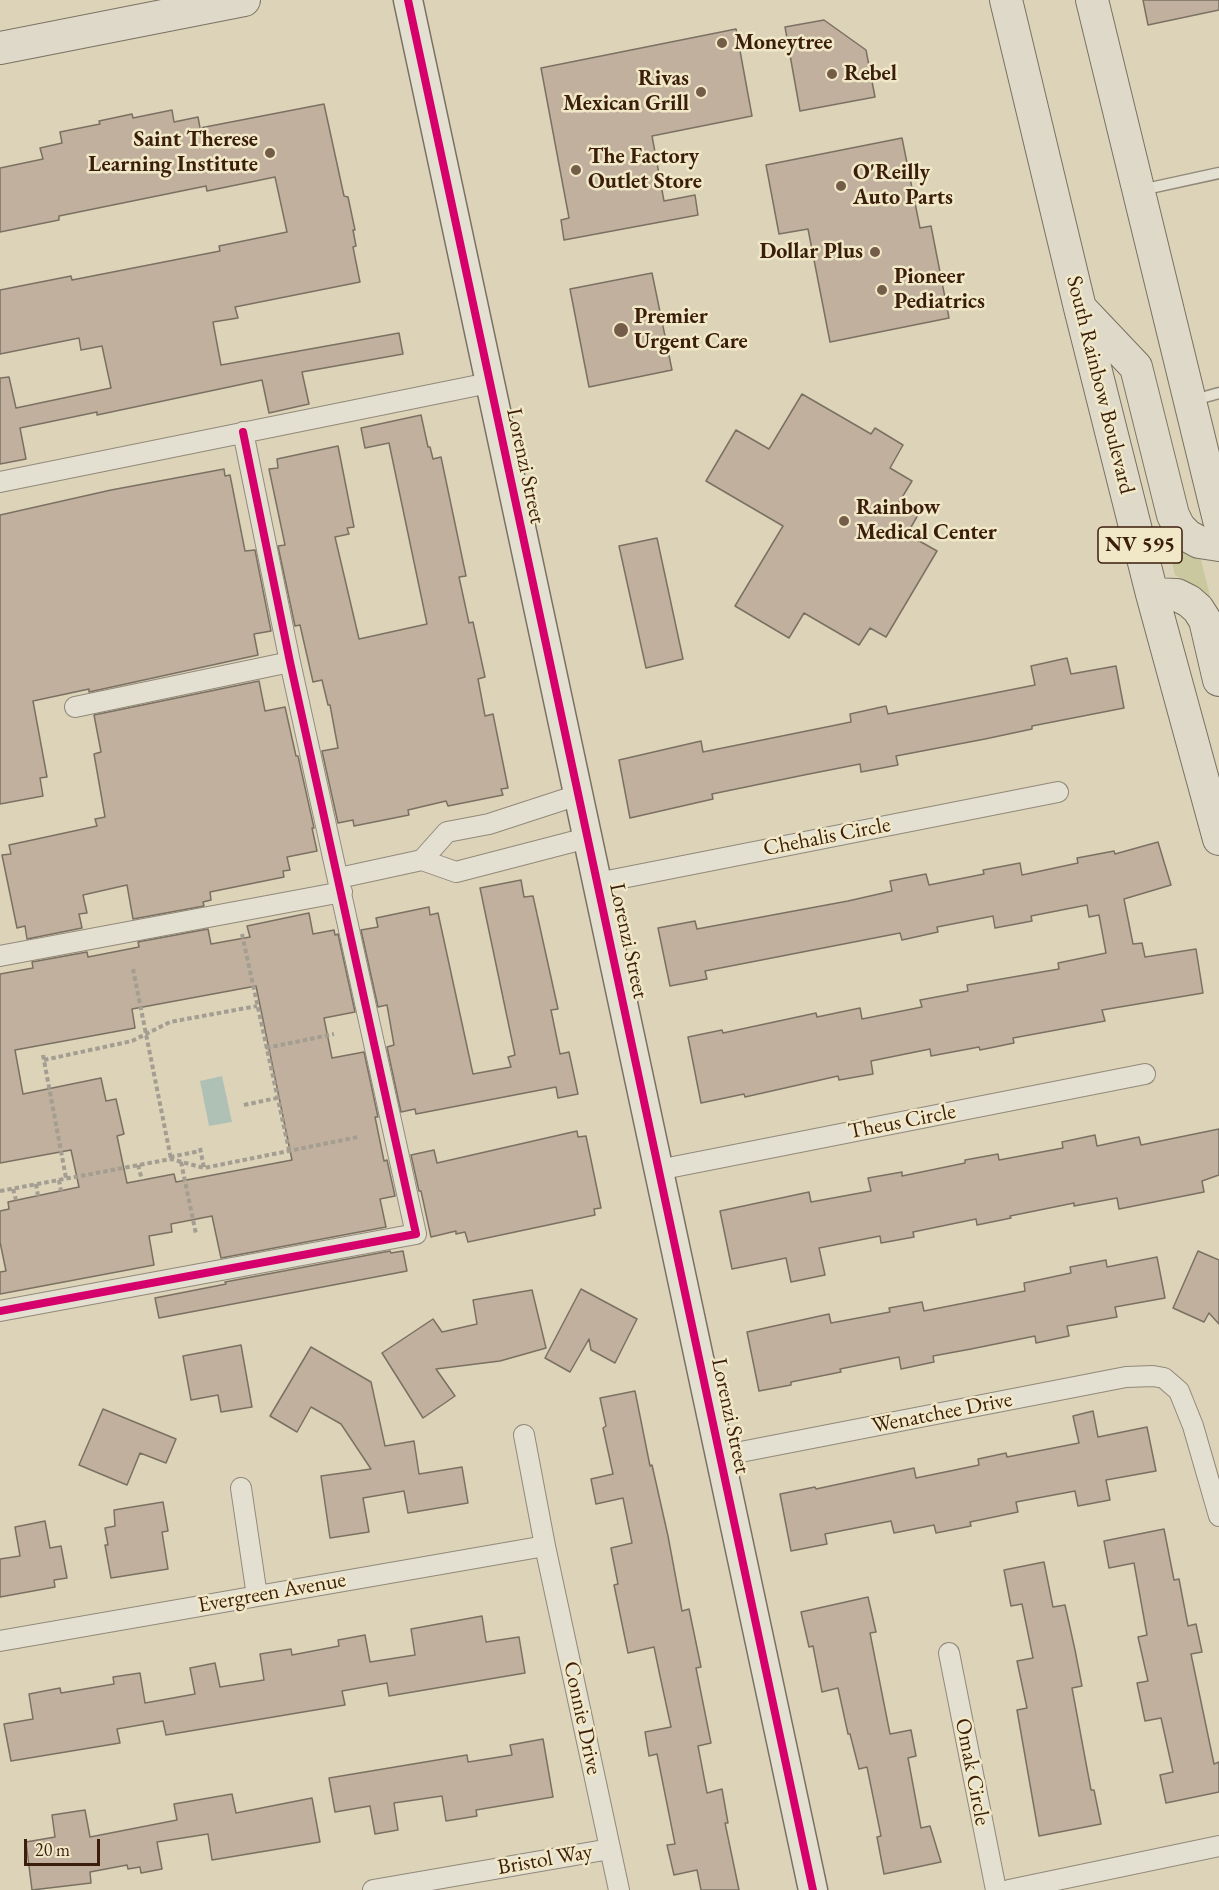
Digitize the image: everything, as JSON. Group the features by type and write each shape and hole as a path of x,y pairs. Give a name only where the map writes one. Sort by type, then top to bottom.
{"main road":[{"path":"0,48 244,0"},
{"name":"South Rainbow Boulevard","path":"1006,0 1152,594 1219,839"},
{"path":"1092,0 1138,191 1205,397 1219,520"},
{"path":"1080,308 1136,367 1173,515 1179,527 1199,542 1219,545"},
{"path":"1152,594 1177,595 1198,609 1204,620 1219,680"}],"street":[{"name":"Lorenzi Street","path":"408,0 813,1890"},
{"path":"0,482 489,383"},
{"path":"0,1311 416,1234 290,662 243,432"},
{"path":"75,707 290,662"},
{"name":"Chehalis Circle","path":"597,883 1058,792"},
{"path":"0,956 340,885 422,860 447,832 489,824 578,795"},
{"path":"422,860 456,872 587,838"},
{"name":"Theus Circle","path":"658,1170 1145,1074"},
{"name":"Wenatchee Drive","path":"720,1456 1126,1377 1153,1376 1164,1378 1179,1391 1187,1409 1219,1516"},
{"name":"Connie Drive","path":"524,1435 545,1546 620,1890"},
{"path":"241,1488 257,1596"},
{"name":"Evergreen Avenue","path":"0,1641 545,1546"},
{"name":"Omak Circle","path":"949,1653 996,1890"},
{"path":"1008,1890 1219,1846"},
{"name":"Bristol Way","path":"374,1890 610,1849"}],"lane":[{"path":"1138,191 1219,173"}],"path":[{"path":"246,949 288,1150"},
{"path":"133,969 170,1158"},
{"path":"66,1178 44,1057 132,1041 170,1022 257,1006"},
{"path":"266,1048 334,1034"},
{"path":"244,1105 277,1098"},
{"path":"170,1158 204,1168 358,1137"},
{"path":"0,1191 138,1165 200,1149 204,1168"},
{"path":"181,1162 196,1234"},
{"path":"138,1165 142,1180"},
{"path":"59,1180 61,1191"},
{"path":"36,1184 38,1196"},
{"path":"13,1189 16,1200"}],"green space":[{"path":"1150,473 1200,556 1219,631 1193,586 1175,575"}],"shaded area":[{"path":"222,1076 232,1122 209,1126 200,1081"}],"building":[{"path":"1143,0 1219,0 1219,10 1148,25"},
{"name":"Rebel","path":"824,20 866,50 875,97 800,111 785,27"},
{"path":"736,29 752,116 652,136 664,201 695,195 698,215 564,240 561,220 569,218 541,68"},
{"path":"324,104 344,196 348,197 355,230 353,230 356,246 353,247 360,282 235,307 238,318 213,322 221,365 399,333 403,354 302,372 309,404 269,413 262,380 97,415 97,412 20,428 26,459 0,464 0,378 9,377 16,408 111,388 102,346 81,350 79,338 0,354 0,290 71,276 72,280 220,251 219,246 287,232 275,177 207,191 206,186 59,216 59,220 0,232 0,168 43,159 40,148 62,143 60,132 100,124 99,121 132,114 133,118 172,110 174,122 198,117 200,128"},
{"path":"902,138 920,228 931,226 949,318 830,342 808,229 779,234 766,165"},
{"name":"Premier Urgent Care","path":"652,273 672,370 589,387 570,289"},
{"name":"Rainbow Medical Center","path":"802,394 871,434 875,428 903,445 890,468 912,481 898,504 918,515 907,534 937,551 886,637 870,628 859,645 804,613 789,638 735,606 783,526 706,481 736,430 769,449"},
{"path":"421,415 433,459 441,457 466,576 459,577 469,623 473,622 485,677 478,679 485,716 493,714 508,788 501,789 503,795 448,806 446,801 408,810 409,815 354,826 353,820 338,823 322,751 338,748 330,705 328,705 322,680 313,682 300,625 295,626 278,546 285,545 269,469 278,468 277,459 338,446 354,527 347,528 349,534 335,537 359,639 427,624 389,443 365,448 361,428"},
{"path":"224,469 225,476 230,475 245,551 255,550 271,631 254,634 258,655 89,692 89,689 33,701 47,777 40,778 43,796 0,804 0,515 111,490"},
{"path":"657,538 683,659 646,668 619,546"},
{"path":"1067,658 1071,674 1116,666 1124,708 896,756 898,765 861,772 860,764 804,775 712,794 713,799 630,818 619,760 701,741 703,752 851,722 850,714 886,706 888,714 1035,685 1031,666"},
{"path":"259,681 265,711 285,707 314,828 312,828 317,851 287,857 290,870 283,871 284,877 210,892 211,900 203,902 204,906 133,919 127,885 83,895 87,913 79,914 82,928 27,939 25,926 17,928 2,855 11,854 9,845 97,826 95,819 105,817 94,754 101,752 94,715"},
{"path":"1158,842 1171,885 1124,899 1133,944 1142,943 1145,957 1196,949 1203,993 1102,1010 1105,1021 1013,1038 1014,1043 980,1050 979,1047 931,1056 930,1049 871,1061 873,1074 839,1080 838,1076 745,1097 744,1094 701,1103 688,1037 722,1030 723,1033 816,1013 817,1017 860,1008 862,1019 922,1007 920,1000 968,991 967,985 1059,969 1058,963 1106,953 1099,915 1089,917 1087,905 1031,916 1032,921 995,928 993,916 937,927 938,932 902,940 900,933 705,971 707,979 670,986 658,928 695,921 697,929 848,901 892,891 890,881 926,874 929,885 984,874 983,870 1020,863 1022,875 1078,863 1077,858 1114,851 1115,854"},
{"path":"521,880 524,897 533,896 558,1009 551,1010 560,1054 569,1052 578,1094 558,1098 556,1087 416,1114 415,1109 401,1112 387,1047 394,1045 387,1005 378,1007 361,930 378,927 376,918 429,907 430,915 438,913 473,1074 511,1067 508,1057 515,1055 480,888"},
{"path":"309,913 313,934 334,930 335,935 338,934 355,1012 324,1018 332,1058 364,1052 378,1117 375,1117 384,1161 387,1160 395,1196 380,1199 386,1227 221,1258 212,1216 171,1224 172,1232 149,1236 154,1265 0,1294 0,1272 6,1271 0,1242 0,1211 9,1209 8,1202 79,1187 71,1150 0,1163 0,974 33,968 32,962 87,952 88,957 139,947 138,942 208,929 211,944 250,937 247,926","holes":["256,986 292,1160 176,1182 174,1174 127,1183 117,1136 124,1134 116,1099 106,1101 101,1078 23,1094 15,1050 135,1028 132,1009"]},
{"path":"1219,1129 1219,1175 1202,1181 1204,1192 1119,1209 1117,1198 1074,1206 1074,1203 977,1225 976,1219 913,1232 914,1237 881,1243 880,1236 819,1248 825,1275 791,1282 786,1258 732,1269 720,1211 809,1192 811,1202 871,1191 868,1178 902,1172 902,1176 998,1154 999,1160 1063,1148 1062,1142 1095,1135 1097,1146 1139,1137 1141,1145"},
{"path":"577,1131 578,1137 586,1136 601,1208 594,1209 595,1215 468,1242 465,1232 456,1234 456,1231 431,1237 411,1155 434,1150 437,1163"},
{"path":"390,1251 391,1253 403,1251 407,1271 159,1318 155,1298 226,1284 225,1282"},
{"path":"1198,1251 1219,1260 1219,1324 1209,1313 1204,1322 1173,1308"},
{"path":"1157,1257 1165,1298 1115,1307 1117,1317 1067,1326 1069,1336 1036,1343 1035,1336 933,1356 934,1362 901,1369 899,1357 840,1369 841,1372 759,1391 747,1332 829,1314 831,1323 890,1312 889,1308 922,1302 924,1311 1025,1291 1024,1283 1071,1273 1070,1267 1106,1260 1107,1267"},
{"path":"581,1289 637,1319 615,1363 591,1350 589,1339 570,1372 545,1358"},
{"path":"532,1290 546,1348 500,1361 436,1369 455,1396 423,1418 382,1353 433,1319 442,1332 477,1324 473,1300"},
{"path":"241,1345 252,1407 221,1412 218,1395 191,1400 183,1356"},
{"path":"311,1347 371,1382 385,1446 414,1441 419,1474 462,1467 468,1503 408,1513 404,1491 363,1498 369,1532 330,1538 321,1476 371,1469 341,1424 311,1407 297,1432 270,1416"},
{"path":"635,1391 650,1466 652,1465 668,1536 682,1611 689,1609 701,1667 696,1668 711,1743 698,1746 707,1793 722,1789 728,1823 725,1823 739,1890 701,1890 697,1870 674,1875 667,1845 675,1844 657,1754 649,1756 645,1732 671,1727 654,1647 628,1653 614,1585 618,1584 611,1548 632,1543 623,1498 596,1504 591,1479 613,1474 603,1428 606,1426 600,1398"},
{"path":"103,1409 176,1439 166,1463 140,1453 127,1485 79,1465"},
{"path":"1093,1411 1098,1437 1147,1427 1156,1471 1106,1480 1110,1500 1078,1506 1075,1491 1016,1502 1018,1512 970,1522 971,1526 936,1533 934,1525 894,1533 891,1521 825,1534 827,1544 791,1551 780,1494 815,1487 816,1489 914,1468 916,1478 979,1465 978,1459 1006,1453 1007,1457 1079,1443 1073,1416"},
{"path":"163,1502 168,1531 162,1532 168,1569 111,1578 105,1545 108,1545 105,1528 115,1526 114,1510"},
{"path":"45,1521 50,1548 61,1546 67,1578 54,1580 55,1587 0,1597 0,1559 20,1556 15,1527"},
{"path":"1164,1529 1174,1580 1179,1579 1188,1626 1196,1624 1202,1652 1191,1654 1214,1764 1219,1762 1219,1792 1166,1803 1160,1775 1173,1772 1161,1718 1145,1721 1137,1683 1148,1681 1138,1637 1147,1635 1134,1563 1109,1568 1104,1541"},
{"path":"1044,1562 1053,1607 1065,1605 1075,1650 1082,1686 1072,1688 1091,1790 1094,1790 1101,1824 1039,1836 1017,1710 1027,1708 1017,1661 1033,1658 1022,1604 1011,1606 1004,1570"},
{"path":"868,1597 876,1632 870,1633 890,1734 911,1730 916,1756 908,1758 921,1828 930,1826 941,1862 884,1874 877,1837 881,1836 867,1767 859,1769 850,1734 848,1734 838,1688 822,1692 813,1646 809,1647 801,1612"},
{"path":"482,1616 486,1642 519,1637 525,1673 389,1696 387,1683 342,1691 345,1705 166,1735 163,1721 117,1729 120,1743 11,1761 4,1724 33,1719 29,1694 60,1688 61,1693 114,1684 113,1677 140,1673 145,1703 195,1694 190,1668 215,1663 220,1687 264,1680 260,1654 291,1649 292,1655 339,1646 338,1640 365,1635 370,1662 415,1655 411,1629"},
{"path":"543,1739 553,1797 476,1810 477,1816 446,1821 442,1796 394,1803 398,1830 375,1834 370,1806 335,1812 329,1778 467,1755 468,1762 512,1755 510,1745"},
{"path":"232,1794 236,1813 312,1798 320,1842 212,1860 208,1834 157,1842 162,1869 141,1873 140,1867 128,1869 127,1865 90,1872 91,1883 32,1890 26,1842 55,1837 52,1815 85,1810 90,1837 177,1820 174,1804"}],"cycle path":[{"path":"408,0 813,1890"},
{"path":"0,1311 416,1234 290,662 243,432"}],"place":[{"name":"Moneytree","path":"722,43"},
{"name":"Rebel","path":"832,74"},
{"name":"Rivas Mexican Grill","path":"701,92"},
{"name":"Saint Therese Learning Institute","path":"270,153"},
{"name":"The Factory Outlet Store","path":"576,170"},
{"name":"O'Reilly Auto Parts","path":"841,186"},
{"name":"Dollar Plus","path":"875,252"},
{"name":"Pioneer Pediatrics","path":"882,290"},
{"name":"Premier Urgent Care","path":"621,330"},
{"name":"Rainbow Medical Center","path":"844,521"}]}
